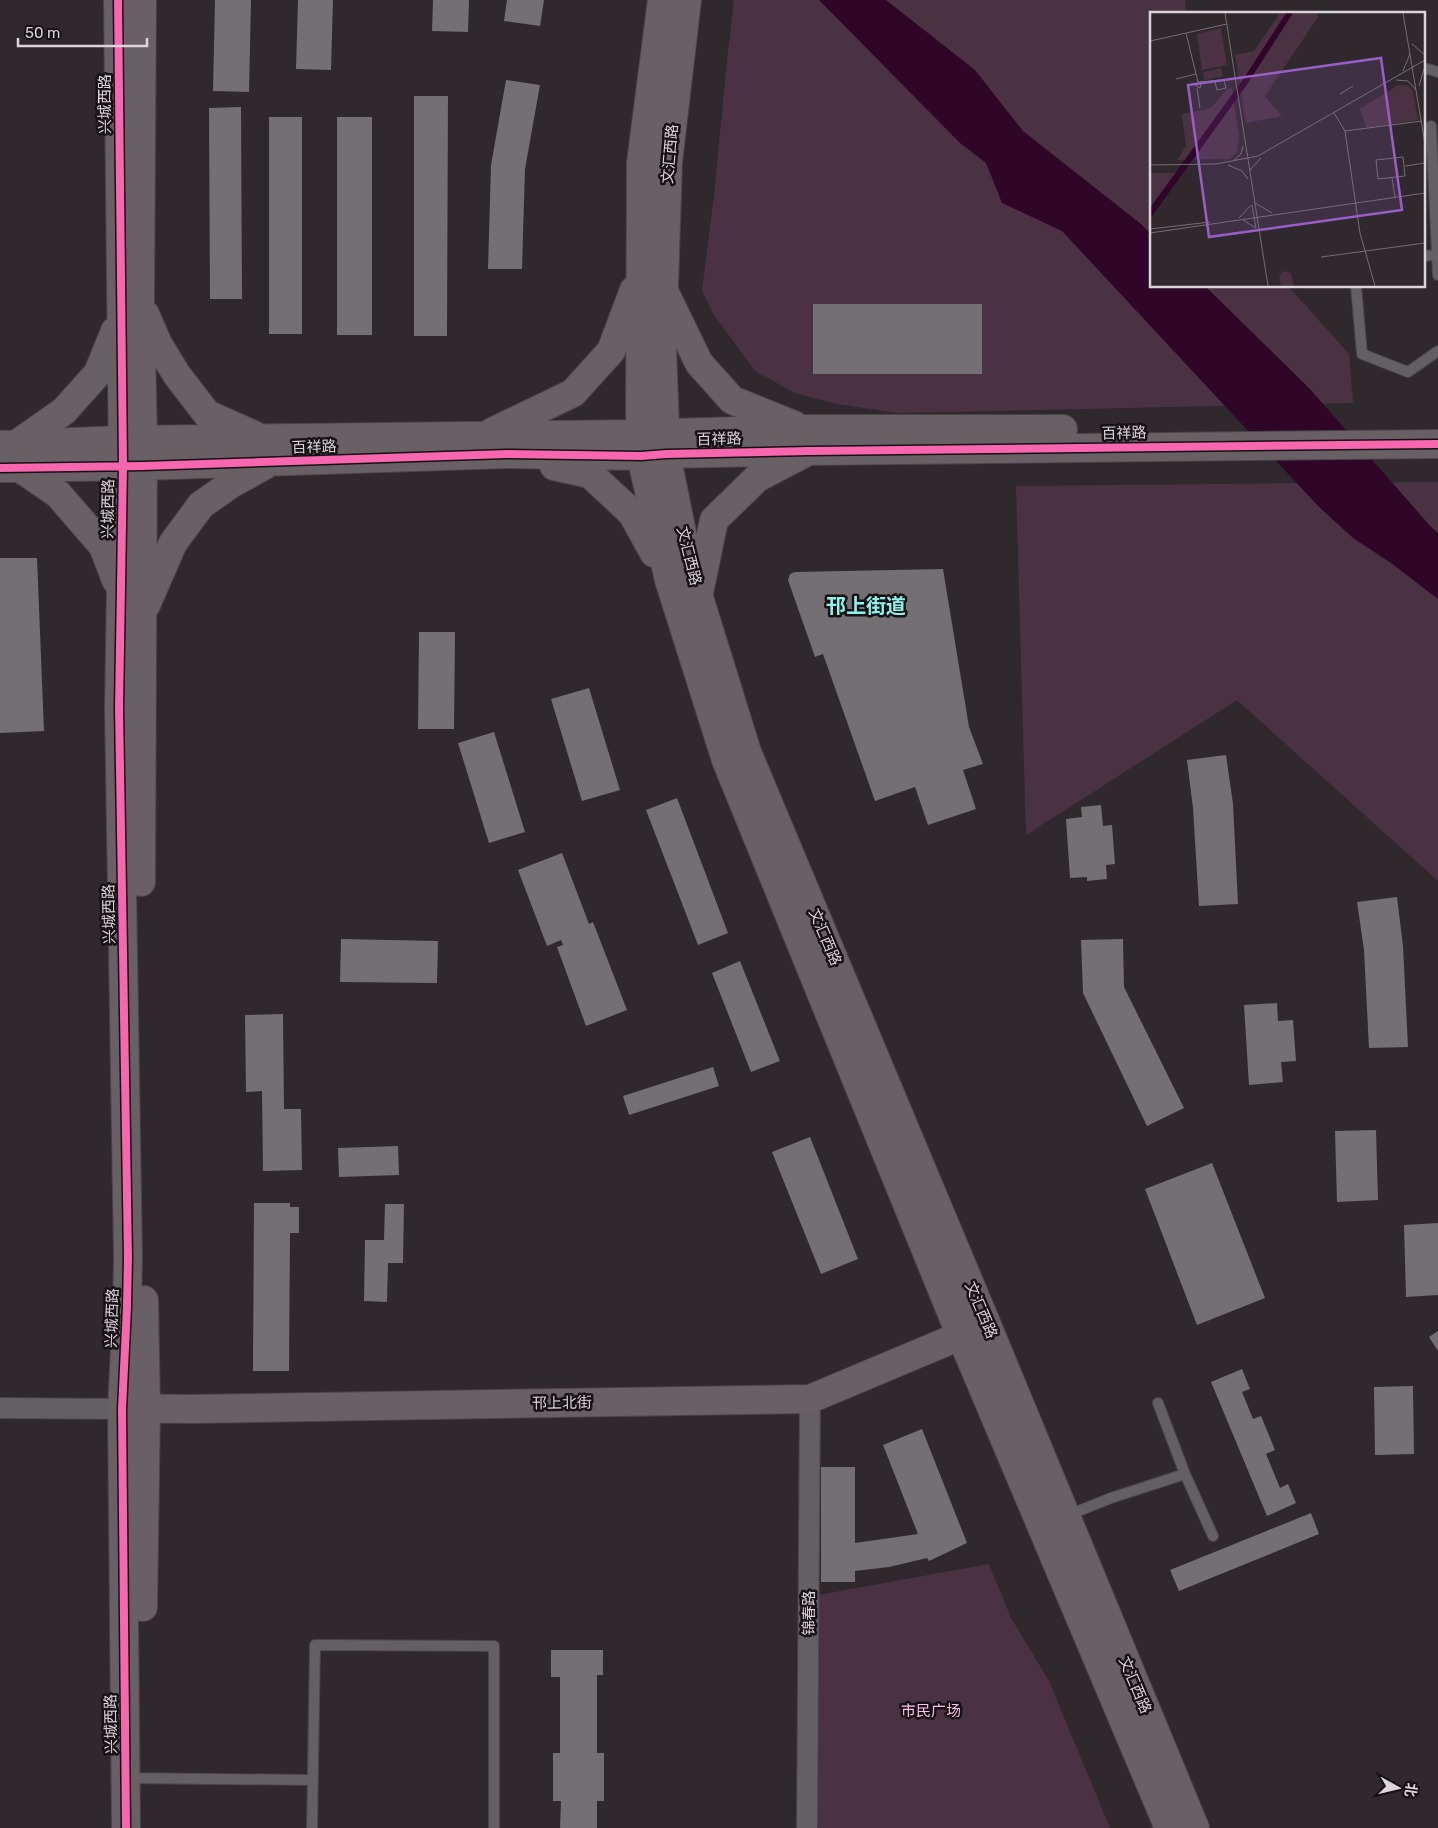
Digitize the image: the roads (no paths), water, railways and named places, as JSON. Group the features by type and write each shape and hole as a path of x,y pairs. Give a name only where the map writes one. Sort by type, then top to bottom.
{"street":[{"name":"兴城西路","path":"118,0 130,308 133,453 142,616 141,1262 145,1314 134,1408"},
{"name":"兴城西路","path":"130,308 142,0"},
{"name":"文汇西路","path":"662,0 641,163 640,272 653,444 669,580 726,760 961,1336 1169,1828"},
{"name":"文汇西路","path":"687,0 668,162 662,348 653,444 747,752 1195,1828"},
{"path":"485,436 573,393 611,351 640,272"},
{"path":"664,292 700,363 732,400 807,440 757,478 714,520 698,594"},
{"path":"121,593 103,546 58,494 9,456 64,411 98,374 130,308 207,414 267,450 231,484 201,505 174,543 142,616"},
{"name":"百祥路","path":"9,456 267,450 507,454 653,444 807,440 1368,436 1438,427"},
{"name":"百祥路","path":"267,450 485,436 653,444"},
{"name":"百祥路","path":"1368,436 1438,444"},
{"name":"兴城西路","path":"126,1828 134,1778 145,1515 134,1408 127,1307 128,1257 119,708 121,593 133,453"},
{"path":"507,454 590,474 632,514 669,580"},
{"name":"邗上北街","path":"134,1408 198,1409 810,1398 987,1325"},
{"name":"锦春路","path":"807,1828 810,1398"},
{"path":"0,1408 134,1408"},
{"name":"兴城西路","path":"134,1778 144,1828"}],"lane":[{"path":"1426,70 1438,72"},
{"path":"1431,125 1438,275"},
{"path":"1426,256 1436,255"},
{"path":"1356,288 1362,354 1408,372 1438,351"},
{"path":"1158,1403 1185,1474 1213,1536"},
{"path":"1066,1517 1111,1498 1185,1474"},
{"path":"312,1828 316,1645 494,1646 494,1828"},
{"path":"134,1778 313,1780"}],"district":[{"name":"邗上街道","path":"866,606"}],"park label":[{"name":"市民广场","path":"931,1711"}]}
